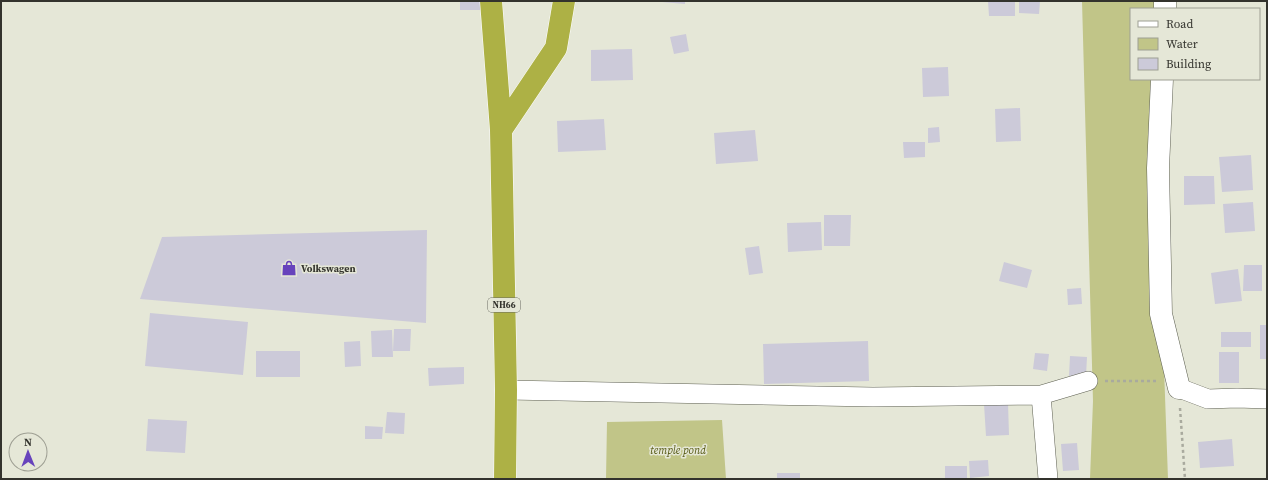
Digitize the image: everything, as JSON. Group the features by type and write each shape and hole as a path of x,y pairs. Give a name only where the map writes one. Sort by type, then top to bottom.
{"highway":[{"name":"NH66","path":"491,1 501,130 506,390 505,479"},
{"path":"501,130 556,48 564,1"}],"main road":[{"path":"1162,80 1158,168 1161,314 1171,385"}],"street":[{"path":"506,390 873,397 1041,395 1088,381"},
{"path":"1171,385 1208,399 1267,399"},
{"path":"1041,395 1048,479"}],"path":[{"path":"1088,381 1171,385 1185,479"}],"water":[{"path":"1082,1 1157,1 1157,8 1130,8 1130,80 1158,80 1161,285 1168,479 1090,479 1093,401"},
{"name":"temple pond","path":"722,420 726,479 606,479 607,422"}],"building":[{"path":"460,1 482,1 481,10 460,10"},
{"path":"685,1 685,4 662,2"},
{"path":"988,1 1015,1 1015,16 989,16"},
{"path":"1019,1 1040,1 1039,14 1019,13"},
{"path":"686,34 689,51 674,54 670,37"},
{"path":"632,49 633,80 591,81 591,50"},
{"path":"948,67 949,96 923,97 922,68"},
{"path":"1020,108 1021,141 996,142 995,109"},
{"path":"604,119 606,150 558,152 557,121"},
{"path":"939,127 940,142 928,143 928,128"},
{"path":"755,130 758,161 716,164 714,133"},
{"path":"903,142 925,142 925,157 904,158"},
{"path":"1251,155 1253,190 1222,192 1219,157"},
{"path":"1184,176 1214,176 1215,204 1184,205"},
{"path":"1253,202 1255,231 1225,233 1223,204"},
{"path":"824,215 851,215 850,246 824,246"},
{"path":"821,222 822,250 788,252 787,223"},
{"name":"Volkswagen","path":"427,230 426,323 140,299 162,237"},
{"path":"759,246 763,273 749,275 745,248"},
{"path":"1004,262 1032,270 1027,288 999,281"},
{"path":"1244,265 1262,265 1262,291 1243,291"},
{"path":"1238,269 1242,301 1215,304 1211,273"},
{"path":"1081,288 1082,304 1068,305 1067,289"},
{"path":"150,313 248,322 243,375 145,366"},
{"path":"1260,325 1267,325 1267,359 1260,359"},
{"path":"394,329 411,329 410,351 393,351"},
{"path":"392,330 393,357 372,357 371,331"},
{"path":"1221,332 1251,332 1251,347 1221,347"},
{"path":"360,341 361,366 345,367 344,342"},
{"path":"868,341 869,381 764,384 763,344"},
{"path":"256,351 300,351 300,377 256,377"},
{"path":"1219,352 1239,352 1239,383 1219,383"},
{"path":"1035,353 1049,354 1047,371 1033,369"},
{"path":"1070,356 1087,357 1086,376 1069,376"},
{"path":"464,367 464,384 429,386 428,368"},
{"path":"1008,403 1009,435 986,436 984,404"},
{"path":"387,412 405,413 404,434 385,433"},
{"path":"148,419 187,421 185,453 146,451"},
{"path":"365,426 383,427 382,439 365,439"},
{"path":"1232,439 1234,466 1200,468 1198,442"},
{"path":"1077,443 1079,470 1063,471 1061,444"},
{"path":"988,460 989,476 970,478 969,461"},
{"path":"945,466 967,466 967,479 945,479"},
{"path":"777,473 800,473 800,479 777,479"}],"place":[{"name":"Volkswagen","path":"289,268"}]}
